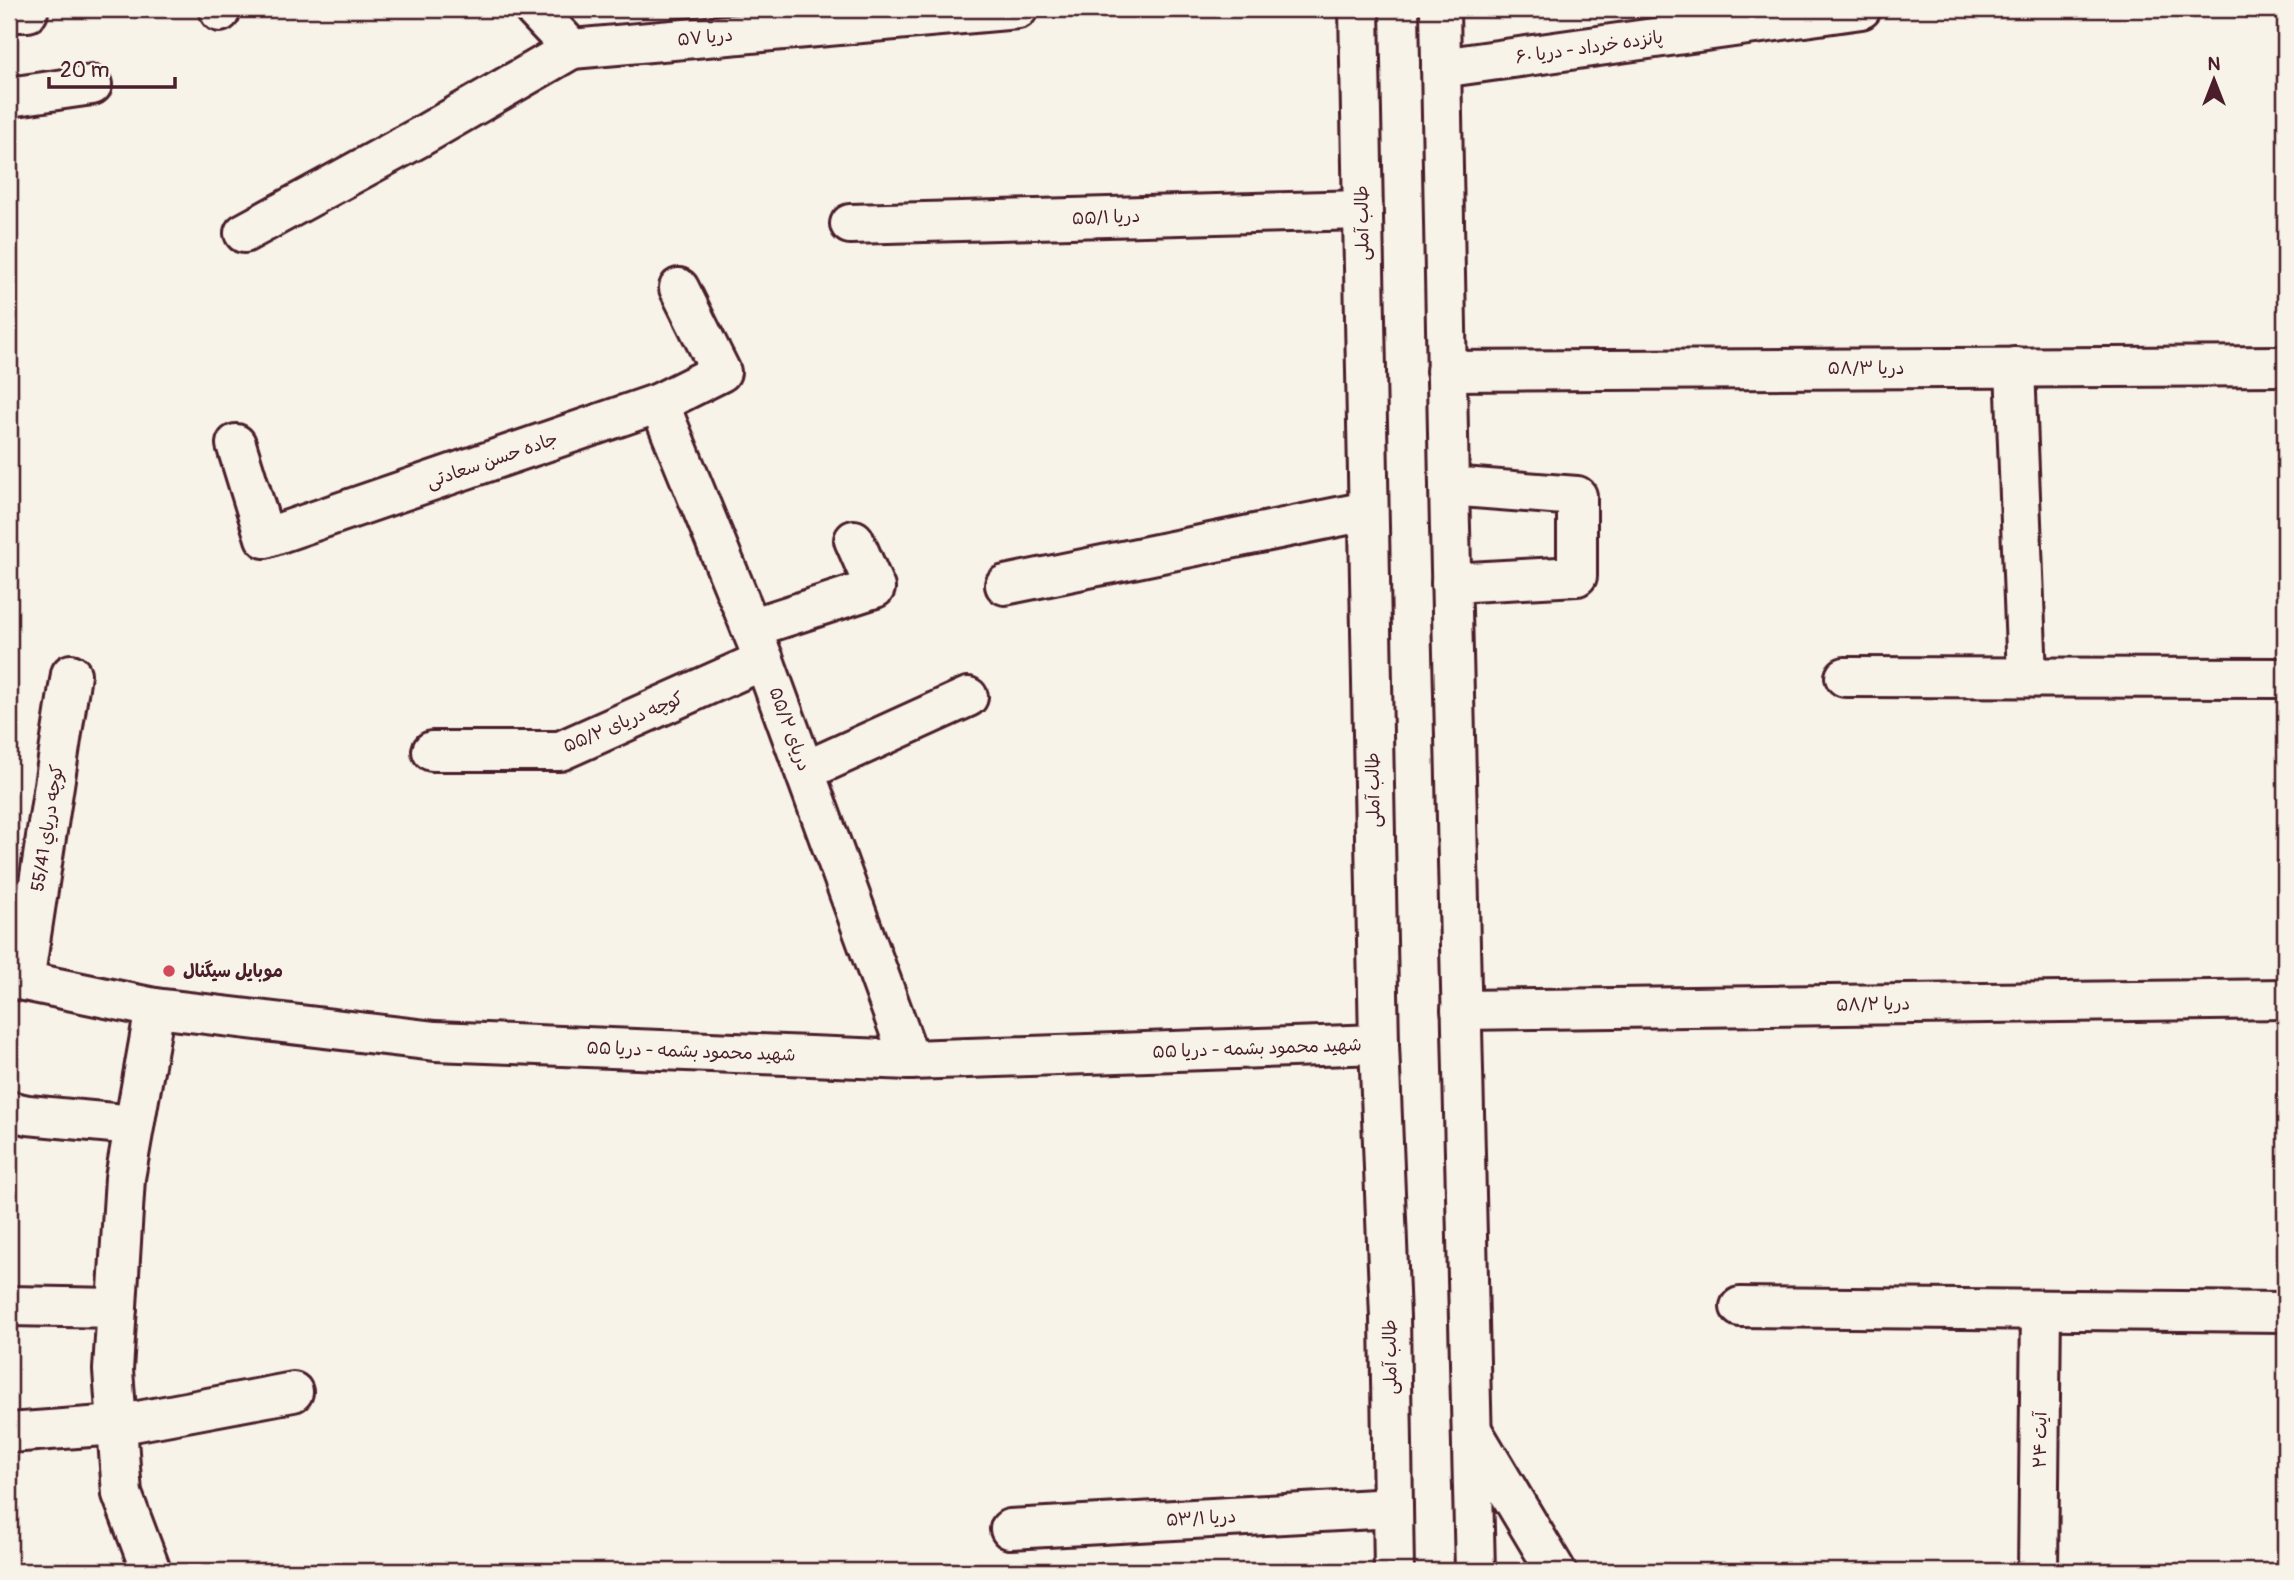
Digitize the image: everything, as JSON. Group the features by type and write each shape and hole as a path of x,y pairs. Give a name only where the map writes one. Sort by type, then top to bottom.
{"street":[{"path":"244,233 572,49 534,9"},
{"name":"دریا ۵۷","path":"572,49 1018,9"},
{"name":"طالب آملی","path":"1359,9 1367,511 1379,1044 1390,1317 1394,1571"},
{"path":"1440,9 1446,371 1475,1571"},
{"name":"پانزده خرداد - دریا ۶۰","path":"1441,68 1861,9"},
{"path":"9,97 92,85"},
{"name":"دریا ۵۵/۱","path":"850,224 1362,210"},
{"name":"جاده حسن سعادتی","path":"236,444 265,538 659,403 721,372 679,288"},
{"name":"دریا ۵۸/۳","path":"1446,371 2285,366"},
{"path":"2015,367 2027,677"},
{"name":"دریای ۵۵/۲","path":"659,403 758,644 911,1060"},
{"path":"1449,486 1577,496 1577,576 1451,583"},
{"path":"1005,586 1367,511"},
{"name":"کوچه دریای ۵۵/۲","path":"432,751 560,751 758,644 875,588 854,540"},
{"name":"كوچه درياي 55/41","path":"16,977 71,674"},
{"path":"1845,677 2285,678"},
{"path":"805,771 968,697"},
{"name":"شهید محمود بشمه - دریا ۵۵","path":"16,977 155,1008 435,1041 911,1060 1379,1044"},
{"name":"دریا ۵۸/۲","path":"1461,1010 2285,999"},
{"path":"151,1571 122,1494 113,1370 125,1178 155,1008"},
{"path":"9,1111 134,1125"},
{"path":"9,1306 117,1308"},
{"path":"1740,1307 2285,1311"},
{"name":"آیت ۲۴","path":"2038,1571 2041,1310"},
{"path":"9,1433 117,1425 293,1392"},
{"path":"1471,1430 1556,1571"},
{"name":"دریا ۵۳/۱","path":"1010,1529 1393,1507"}],"place":[{"name":"موبایل سیگنال","path":"169,971"}]}
